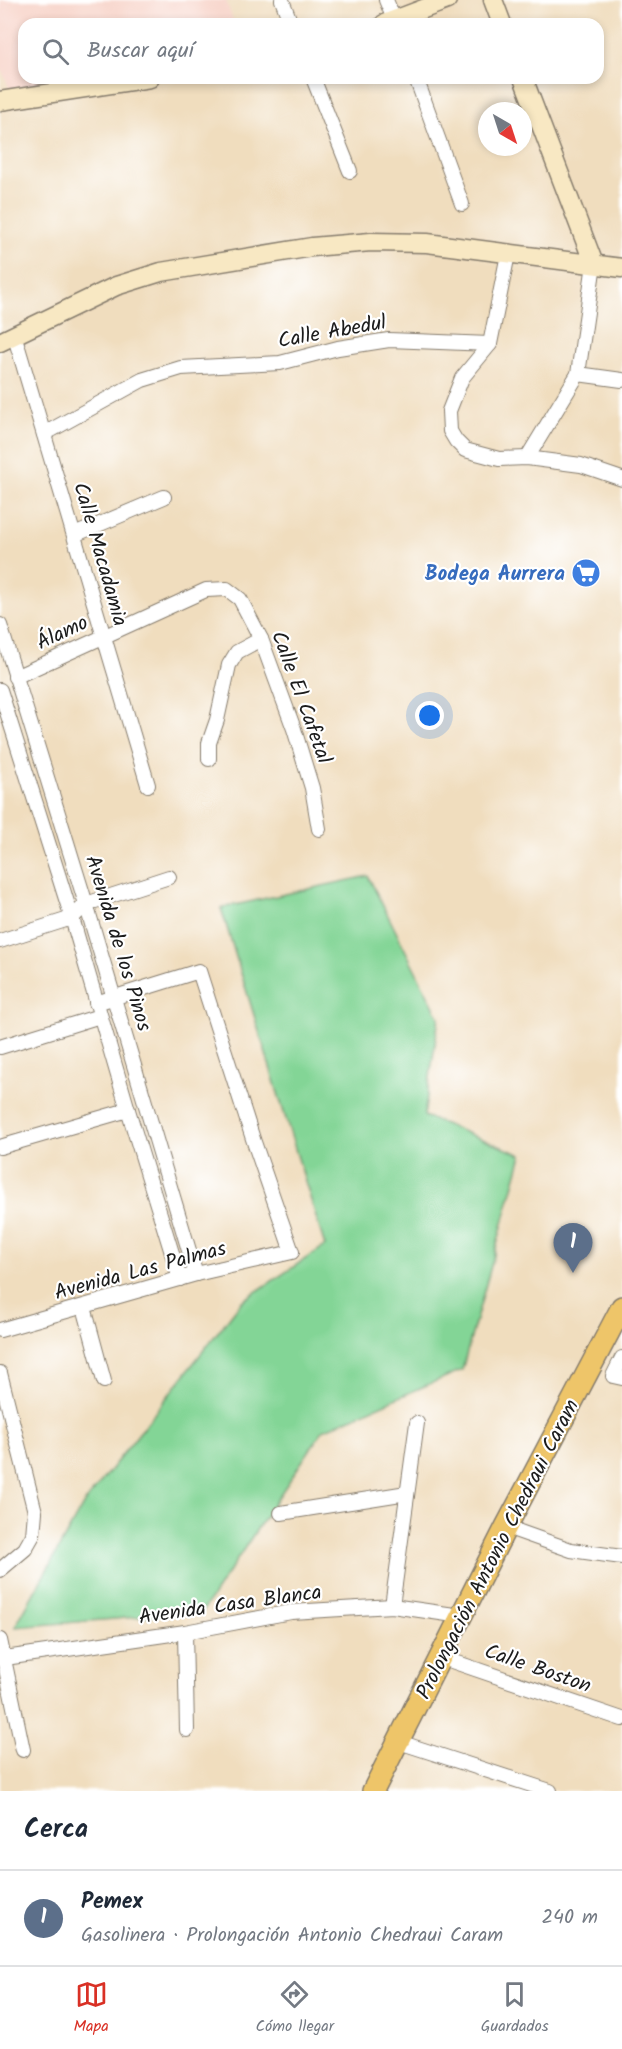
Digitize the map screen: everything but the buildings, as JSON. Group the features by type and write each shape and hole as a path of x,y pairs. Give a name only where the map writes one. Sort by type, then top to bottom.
{"main road":[{"name":"Prolongación Antonio Chedraui Caram","path":"373,1791 506,1527 622,1307"}],"street":[{"path":"282,0 289,18"},
{"path":"386,0 391,18"},
{"path":"404,18 447,0"},
{"path":"493,0 500,18"},
{"path":"0,101 111,84"},
{"path":"315,84 350,171"},
{"path":"418,84 462,204"},
{"path":"525,84 594,264 578,374 527,458"},
{"path":"7,338 116,286 160,272 312,247 371,242 427,243 622,268"},
{"path":"508,254 490,344 462,378 449,411 450,431 465,450 499,459 527,458 581,465 622,479"},
{"name":"Calle Macadamia","path":"7,338 44,434 148,785"},
{"name":"Calle Abedul","path":"44,434 142,380 181,368 280,363 338,348 389,340 490,344"},
{"path":"578,374 622,380"},
{"path":"74,535 164,497"},
{"name":"Álamo","path":"15,677 206,590 227,589"},
{"name":"Calle El Cafetal","path":"227,589 240,599 261,639 294,729 312,788 319,829"},
{"name":"Avenida de los Pinos","path":"0,625 4,654 15,677 86,904 196,1275"},
{"path":"209,759 209,743 217,720 229,664 237,652 261,639"},
{"name":"Avenida de los Pinos","path":"0,692 72,918 180,1279"},
{"path":"29,784 46,777"},
{"path":"0,941 72,918 86,904 169,877"},
{"name":"Avenida Las Palmas","path":"0,1330 180,1279 292,1252 199,970 114,998"},
{"path":"0,1047 98,1010 114,998"},
{"path":"0,1147 128,1110"},
{"path":"84,1307 104,1380"},
{"path":"617,1377 622,1358"},
{"path":"0,1373 35,1512 33,1535 25,1549 0,1570"},
{"path":"392,1606 417,1423"},
{"path":"281,1513 406,1493"},
{"path":"506,1527 571,1550 622,1557"},
{"name":"Avenida Casa Blanca","path":"5,1658 185,1632 291,1612 392,1606 461,1616"},
{"path":"185,1632 187,1730"},
{"path":"0,1640 23,1750"},
{"name":"Calle Boston","path":"440,1657 622,1719"},
{"path":"399,1742 550,1791"}],"shaded area":[{"path":"0,0 226,0 232,18 18,18 18,84 47,84 10,90 0,66"}],"green space":[{"path":"368,876 439,1017 424,1116 522,1155 462,1370 323,1430 202,1612 15,1627 83,1505 242,1301 325,1246 221,908"}],"place":[{"name":"Bodega Aurrera","path":"586,573"},
{"name":"Pemex","path":"573,1273"}]}
